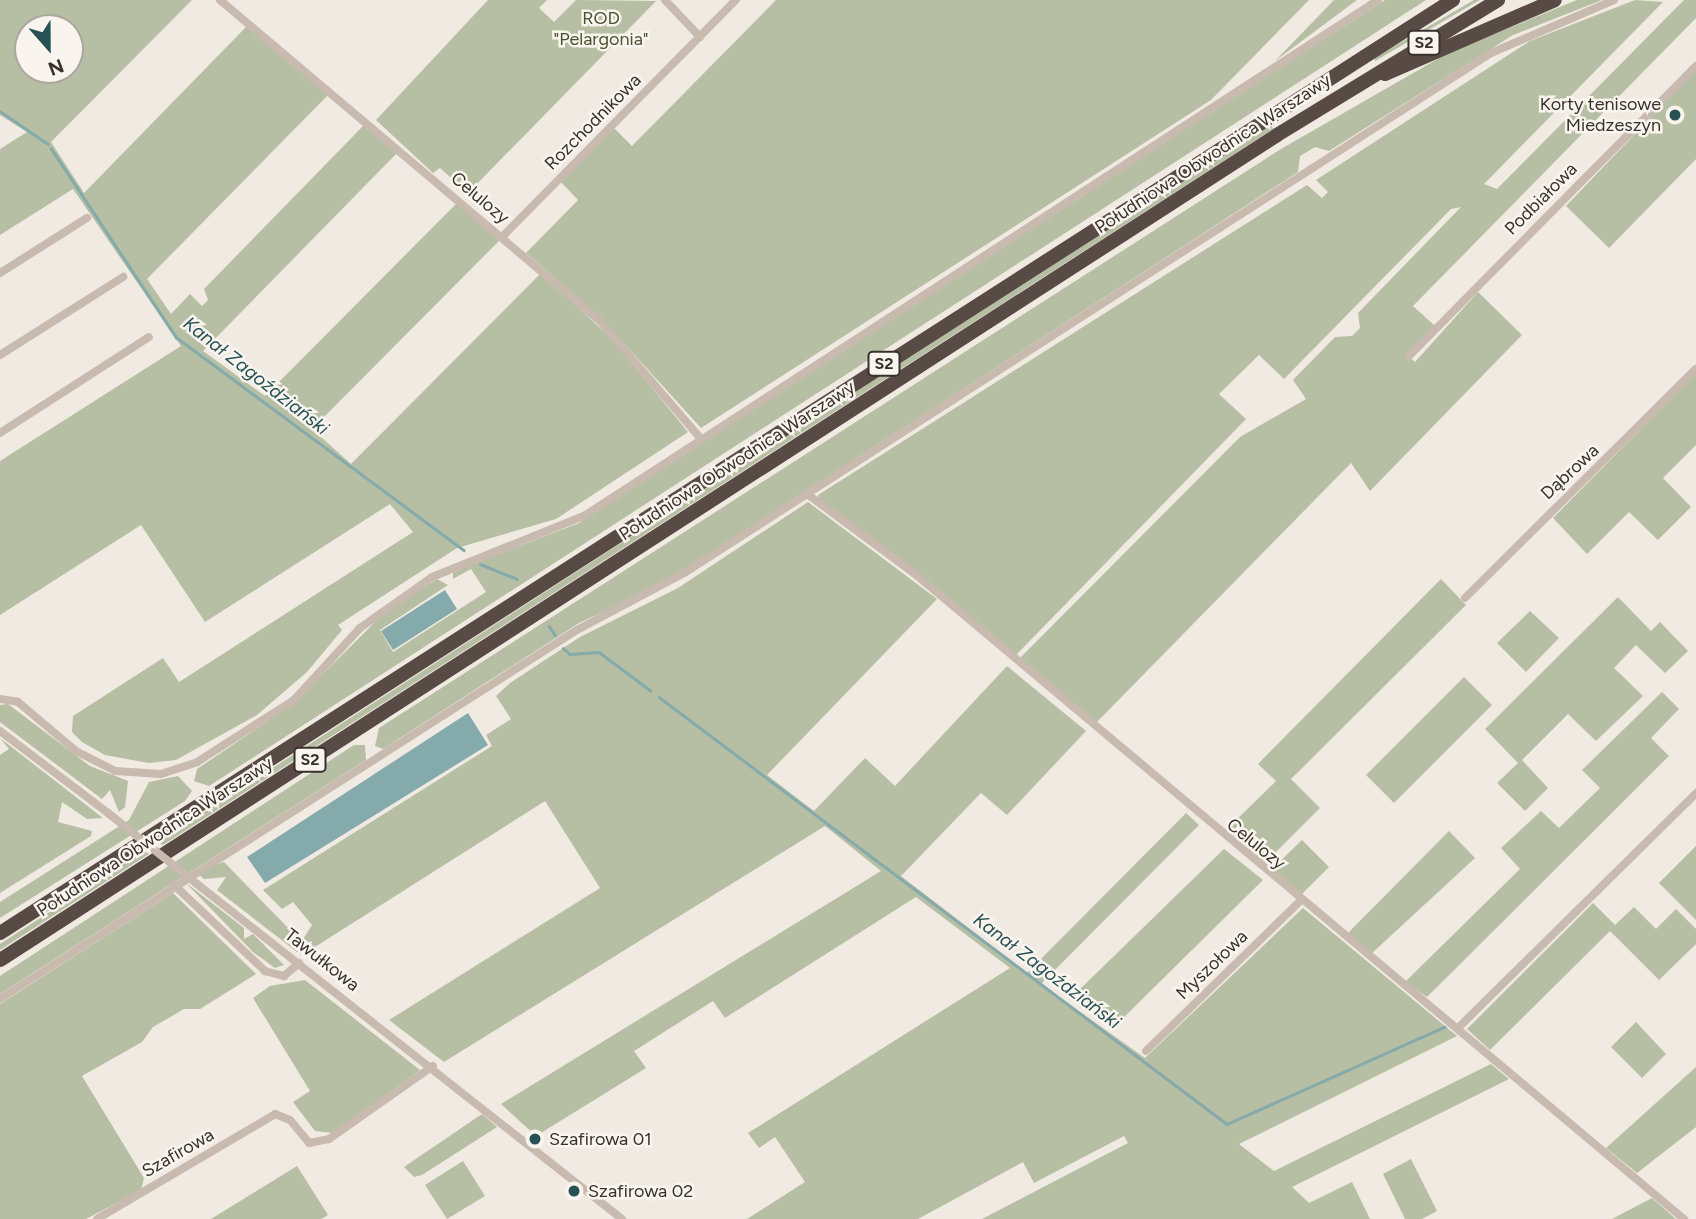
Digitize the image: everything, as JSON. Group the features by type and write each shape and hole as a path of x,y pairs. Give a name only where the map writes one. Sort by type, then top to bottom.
{"highway":[{"name":"Południowa Obwodnica Warszawy","path":"0,933 1451,0"},
{"name":"Południowa Obwodnica Warszawy","path":"0,960 1351,87 1498,0"},
{"path":"1351,87 1555,0"}],"street":[{"name":"Celulozy","path":"220,0 599,320 701,439"},
{"path":"665,0 700,37"},
{"name":"Rozchodnikowa","path":"502,237 736,0"},
{"path":"0,699 18,702 76,751 115,771 183,769 279,711 360,628 432,577 566,525 1378,0"},
{"path":"0,999 173,884 588,622 658,589 1491,52 1614,0"},
{"name":"Podbiałowa","path":"1409,356 1696,66"},
{"path":"0,273 87,218"},
{"path":"0,355 123,277"},
{"path":"0,433 149,337"},
{"name":"Dąbrowa","path":"1465,598 1696,369"},
{"name":"Celulozy","path":"807,494 915,575 1300,901 1684,1219"},
{"name":"Tawułkowa","path":"0,731 433,1066 622,1219"},
{"path":"1455,1027 1696,793"},
{"path":"173,884 265,971 284,976 299,963"},
{"name":"Myszołowa","path":"1146,1051 1300,901"},
{"name":"Szafirowa","path":"97,1219 275,1114 316,1144 433,1066"}],"green space":[{"path":"0,0 192,0 51,142 84,193 247,26 329,94 147,279 171,314 190,294 202,306 208,300 204,289 365,124 397,153 203,351 265,396 457,203 499,241 312,429 351,464 541,273 612,339 688,432 556,519 457,548 338,625 342,630 307,672 257,715 176,760 149,763 105,755 82,742 72,732 73,716 163,658 179,682 413,532 390,504 205,622 141,525 0,615 0,461 181,346 73,189 0,235 0,149 27,132 0,115"},
{"name":"ROD \"Pelargonia\"","path":"488,0 547,0 539,8 554,22 576,0 656,1 468,193 440,168 433,173 376,120"},
{"path":"776,0 1309,0 1211,100 701,428 599,316 526,253 578,200 560,181 614,128 632,146"},
{"path":"1334,0 1357,0 1275,61"},
{"path":"1385,0 1426,0 209,786 194,781 197,769 293,704 384,613 437,579 448,585 380,630 393,652 486,592 471,569 453,579 453,572 579,523"},
{"path":"1474,0 1480,0 1375,61 1374,58"},
{"path":"1577,0 1602,0 1513,35 1329,151 1315,147 1300,156 1298,172 657,587 579,623 383,749 375,746 379,728 1281,149 1448,53"},
{"path":"1635,0 1663,2 1484,184 1497,189 1684,0 1696,0 1696,18 1413,306 1435,326 1407,355 1415,362 1478,292 1522,335 1370,491 1351,463 1094,725 1017,661 1240,437 1306,399 1293,380 1335,337 1352,336 1360,328 1358,313 1461,207 1451,209 1284,379 1259,355 1219,394 1246,419 1014,657 819,502 818,495 1307,185 1322,198 1328,192 1316,180 1530,41"},
{"name":"Korty tenisowe Miedzeszyn","path":"1696,70 1696,159 1609,248 1566,206"},
{"path":"1270,124 1273,129 163,845 158,842"},
{"path":"1696,373 1696,445 1663,478 1691,507 1658,540 1629,512 1587,554 1553,518"},
{"path":"808,502 937,599 767,775 814,811 865,758 895,786 1007,666 1086,731 1007,815 981,793 901,876 1027,973 1186,813 1199,825 1041,984 1145,1058 1303,908 1457,1036 1239,1144 1274,1171 1491,1064 1509,1079 1292,1187 1309,1203 1352,1182 1370,1219 982,1219 1128,1143 1124,1136 1034,1183 1023,1162 918,1219 747,1219 805,1182 775,1137 759,1148 748,1133 1010,968 916,897 725,1018 713,1001 634,1051 646,1068 536,1136 501,1104 881,871 825,826 444,1062 389,1020 600,888 545,801 307,952 300,944 312,925 293,902 282,909 263,890 492,746 486,735 511,719 496,696 510,683 580,637 678,588"},
{"path":"1441,579 1466,605 1291,779 1320,808 1264,864 1228,828 1276,781 1258,764"},
{"path":"1618,597 1651,631 1660,622 1688,651 1665,673 1636,645 1614,668 1643,696 1596,741 1568,714 1522,760 1548,788 1525,811 1497,783 1518,763 1485,729"},
{"path":"1530,611 1559,638 1526,672 1497,643"},
{"path":"1464,677 1492,705 1394,803 1366,775"},
{"path":"1662,692 1679,709 1651,738 1669,756 1427,997 1405,982 1520,869 1501,848 1541,811 1559,828 1600,788 1582,770"},
{"path":"8,704 90,766 128,781 125,807 119,812 110,790 102,799 0,722 0,705"},
{"path":"0,738 103,818 87,819 62,802 58,822 92,831 91,836 0,893 0,755 9,749"},
{"path":"354,745 365,745 366,760 0,994 0,976"},
{"path":"178,776 192,791 185,801 0,918 0,902 129,820 149,782"},
{"path":"1449,831 1475,858 1370,955 1347,934"},
{"path":"1302,840 1329,867 1301,895 1272,869"},
{"path":"1696,846 1696,920 1659,883"},
{"path":"1224,849 1263,880 1115,1026 1076,993"},
{"path":"144,851 149,854 0,950 0,944"},
{"path":"224,862 292,932 301,955 217,890 226,877 204,879 196,872"},
{"path":"185,882 244,928 244,939 253,934 284,965 275,968 253,952"},
{"path":"173,893 256,974 200,1009 184,1009 153,1027 142,1042 82,1076 144,1178 141,1190 86,1219 0,1219 0,1004"},
{"path":"1593,903 1615,925 1634,907 1656,929 1676,909 1696,929 1696,944 1659,980 1610,931 1490,1050 1467,1029"},
{"path":"305,980 420,1070 333,1133 315,1131 293,1102 310,1091 253,998 270,986"},
{"path":"1636,1022 1666,1054 1642,1078 1611,1047"},
{"path":"1696,1067 1696,1127 1637,1173 1606,1148"},
{"path":"482,1114 497,1127 422,1175 414,1177 404,1167"},
{"path":"1411,1159 1437,1211 1422,1219 1405,1219 1383,1174"},
{"path":"463,1161 485,1196 447,1219 425,1185"},
{"path":"297,1166 328,1215 321,1219 211,1219"},
{"path":"1652,1198 1676,1219 1612,1219"}],"water":[{"path":"445,590 457,609 393,650 381,631"},
{"path":"468,713 488,745 265,883 247,857"}],"waterway":[{"name":"Kanał Zagoździański","path":"0,111 48,144"},
{"name":"Kanał Zagoździański","path":"51,148 176,337 464,550"},
{"name":"Kanał Zagoździański","path":"480,564 517,579"},
{"name":"Kanał Zagoździański","path":"549,626 555,635"},
{"name":"Kanał Zagoździański","path":"563,648 570,654 599,652 650,690"},
{"name":"Kanał Zagoździański","path":"659,697 1227,1124 1444,1027"}],"place":[{"name":"Korty tenisowe Miedzeszyn","path":"1675,115"},
{"name":"Szafirowa 01","path":"535,1139"},
{"name":"Szafirowa 02","path":"574,1191"}]}
